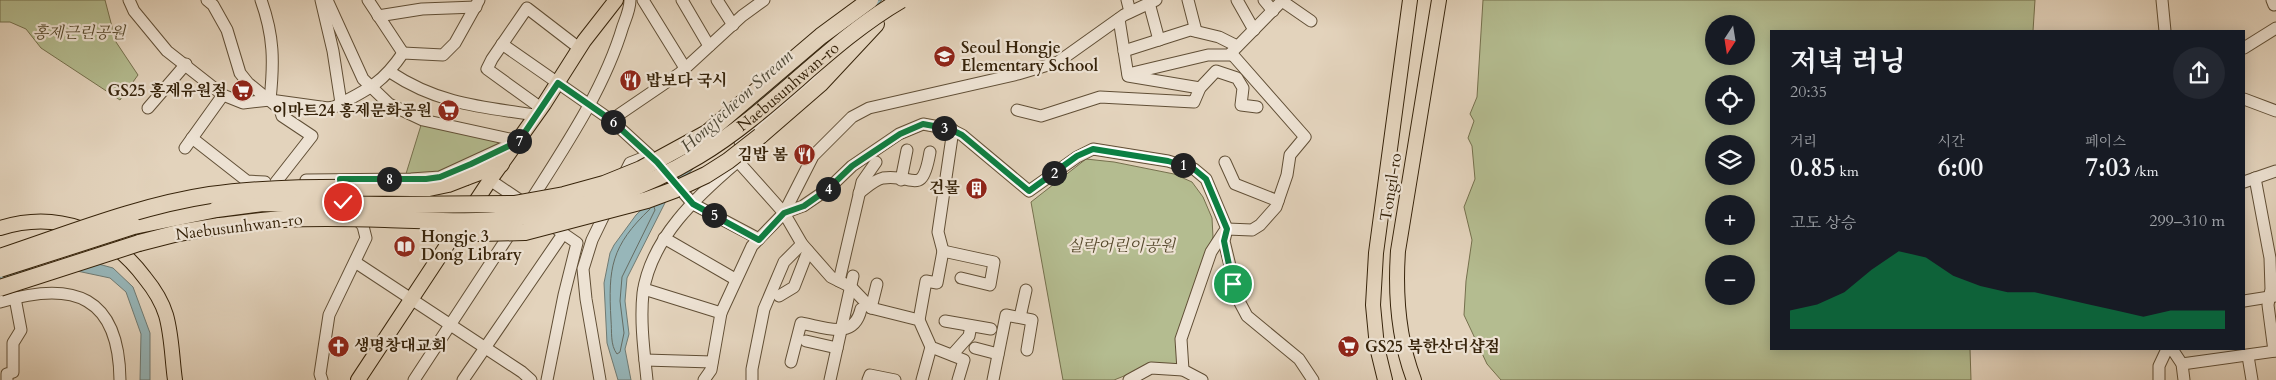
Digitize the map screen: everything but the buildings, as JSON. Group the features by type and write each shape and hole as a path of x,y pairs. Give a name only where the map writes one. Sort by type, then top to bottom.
{"highway":[{"name":"Naebusunhwan-ro","path":"0,269 134,226 217,209 263,204 514,204 564,195 604,184 641,170 707,133 821,36 870,0"},
{"name":"Naebusunhwan-ro","path":"0,288 139,243 178,233 220,226 284,219 453,221 512,219 566,210 607,197 658,178 697,157 733,134 830,51 901,0"},
{"path":"384,219 426,229 460,232 525,232 647,200 674,190 728,161 760,136 820,84 876,24"},
{"path":"0,257 130,214 210,196 286,189 429,188 448,184 501,164"}],"main road":[{"path":"358,380 410,298 501,164 539,112 579,48 616,0"},
{"name":"Tongil-ro","path":"1385,380 1377,347 1373,305 1376,253 1410,0"},
{"name":"Tongil-ro","path":"1414,380 1403,347 1399,322 1396,291 1398,257 1439,0"},
{"path":"0,228 37,222 63,223 90,231 110,242 132,261 151,286 166,315 175,380"}],"street":[{"path":"129,0 134,12 167,51 186,64 223,95 243,103 270,100 321,108 334,107 372,87 390,72 403,53"},
{"path":"207,0 214,5 227,30 240,73 248,83 280,109 282,116 312,136 276,182"},
{"path":"261,0 266,15 274,57 270,100"},
{"path":"321,0 333,51 342,103"},
{"path":"326,0 363,79 389,104 423,120 519,141"},
{"path":"368,0 403,53"},
{"path":"414,380 451,326 574,133 618,44 630,0"},
{"path":"643,0 685,68"},
{"path":"682,0 709,46"},
{"path":"717,0 733,24"},
{"path":"611,120 685,68 733,24 764,0"},
{"path":"693,204 698,186 729,151 812,78 848,37 888,0"},
{"path":"647,380 642,316 644,289 664,238 693,204 826,83 876,24 908,0"},
{"path":"1127,0 1130,12"},
{"path":"1188,0 1196,31"},
{"path":"1237,0 1254,30"},
{"path":"1264,0 1273,11"},
{"path":"2162,0 2165,30"},
{"path":"704,380 711,370 721,313 735,279 752,246 784,213 813,156 852,117 869,108 1018,74 1058,62 1119,19 1152,1 1159,40"},
{"path":"1128,75 1208,55 1235,51 1282,1 1311,21"},
{"path":"378,16 478,3"},
{"path":"403,53 443,55 455,43 478,3"},
{"path":"539,112 487,69 502,44 527,8 579,48"},
{"path":"1119,19 1128,75"},
{"path":"2245,47 2276,28"},
{"path":"1124,50 1190,30 1219,37 1235,51 1305,137 1290,155 1287,175 1278,201 1266,218 1252,230 1227,229"},
{"path":"502,44 611,120 659,165 693,204 759,240"},
{"path":"148,108 186,64"},
{"path":"1017,110 1041,116 1100,97 1194,102 1200,88 1216,71 1237,78 1243,88 1241,105 1257,107"},
{"path":"390,72 410,86 459,104 539,112"},
{"path":"1128,75 1200,88"},
{"path":"185,148 223,95"},
{"path":"2245,99 2276,111"},
{"path":"784,213 804,206 828,189 852,166 900,134 923,124 953,130 962,135 1029,191 1077,156 1093,149 1168,161 1194,169 1206,179 1227,229 1224,241 1238,300 1247,316 1298,359 1313,380"},
{"path":"922,380 931,346 919,320 926,281 937,283 943,251 938,232 953,130"},
{"path":"192,138 247,181 276,182 440,177 519,141"},
{"path":"901,180 907,150"},
{"path":"729,151 784,213 805,247 831,277 852,281"},
{"path":"859,193 868,185 882,178 910,182 921,179 926,174 930,152"},
{"path":"600,380 586,299 584,270 592,240 630,163 648,156"},
{"path":"839,280 862,182 876,162"},
{"path":"1225,162 1235,184 1278,201"},
{"path":"2245,182 2276,171"},
{"path":"2182,364 2275,351 2268,305 2273,297 2270,258 2255,178"},
{"path":"322,380 320,374 329,315 365,241 365,230 343,202 340,179"},
{"path":"490,180 577,243 564,295 547,380"},
{"path":"1183,370 1181,339 1211,252 1227,229"},
{"path":"463,380 563,234"},
{"path":"664,238 735,279"},
{"path":"779,296 794,287 805,247"},
{"path":"752,380 752,369 764,309 784,262 805,247"},
{"path":"943,251 994,262 990,285 961,278"},
{"path":"355,262 484,348 523,377"},
{"path":"852,281 866,309"},
{"path":"830,380 852,281"},
{"path":"791,362 801,323 841,331 852,326 866,309 877,284"},
{"path":"644,289 721,313"},
{"path":"1020,317 1026,290"},
{"path":"0,302 43,293 67,293 76,295 93,305 112,329 120,360 120,380"},
{"path":"2245,302 2273,297"},
{"path":"7,380 7,374 13,372 13,342 21,328 15,298"},
{"path":"866,309 919,320"},
{"path":"993,380 1006,314 1032,320 1027,350"},
{"path":"945,320 991,329"},
{"path":"952,355 969,336 971,326"},
{"path":"806,341 837,348"},
{"path":"931,346 964,360 958,380"},
{"path":"975,348 998,354"},
{"path":"2159,380 2159,366 2167,350"},
{"path":"2173,350 2182,364 2184,380"},
{"path":"2248,356 2252,380"},
{"path":"645,360 712,362"},
{"path":"1129,380 1151,368 1183,370 1202,380"},
{"path":"868,380 870,374 895,380"}],"green space":[{"name":"홍제근린공원","path":"0,0 105,0 116,42 138,75 120,100 41,48 26,29 10,22 0,22"},
{"path":"1483,0 2035,0 2033,30 1770,30 1770,350 1970,350 1971,380 1501,380 1487,364 1464,315 1466,281 1472,240 1464,207 1475,179 1472,146 1468,138 1474,121 1470,114 1477,97"},
{"path":"422,122 514,141 440,175 405,177"},
{"name":"실락어린이공원","path":"1086,159 1114,162 1174,174 1192,182 1203,197 1212,218 1213,237 1195,285 1181,364 1154,364 1114,380 1063,380 1031,202"}],"water":[{"path":"863,0 882,0 862,22 740,124 672,189 627,278 625,301 629,334 625,349 631,380 618,380 607,343 604,283 610,253 614,245 636,215 669,183 695,152"},
{"path":"80,259 113,268 133,287 150,333 150,380 140,380 141,334 126,292 110,278 77,271 0,284 0,275"}],"place":[{"name":"Seoul Hongje Elementary School","path":"945,57"},
{"name":"밥보다 국시","path":"630,81"},
{"name":"GS25 홍제유원점","path":"243,91"},
{"name":"이마트24 홍제문화공원","path":"448,111"},
{"name":"김밥 봄","path":"804,155"},
{"name":"건물","path":"976,188"},
{"name":"Hongje 3 Dong Library","path":"405,246"},
{"name":"생명창대교회","path":"338,346"},
{"name":"GS25 북한산더샵점","path":"1349,347"}],"route":[{"path":"343,202 340,179 426,179 440,177 519,141 558,83 611,120 648,156 657,162 693,204 759,240 784,213 804,206 828,189 852,166 900,134 923,124 950,129 962,135 1029,191 1077,156 1093,149 1168,161 1194,169 1206,179 1227,229 1224,241 1233,284"}],"water label":[{"name":"Hongjecheon Stream","path":"737,101"}]}
